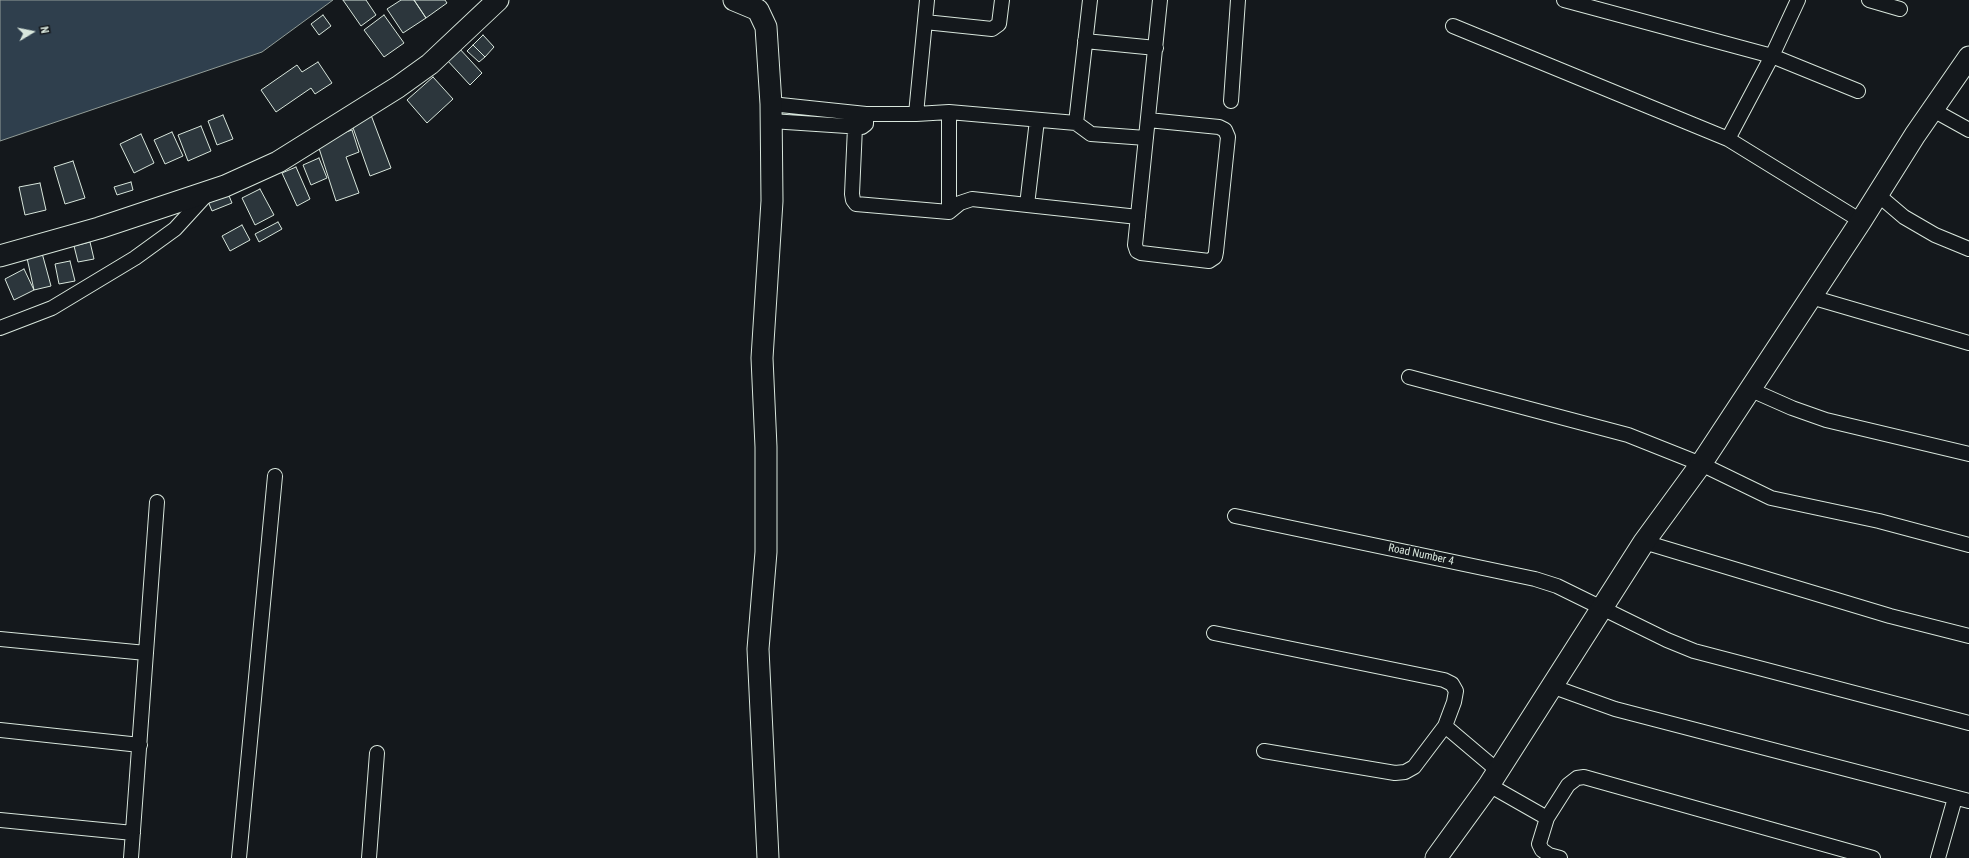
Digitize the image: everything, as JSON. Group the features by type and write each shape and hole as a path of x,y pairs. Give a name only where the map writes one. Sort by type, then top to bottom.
{"main road":[{"path":"0,256 99,228 210,191 278,162 398,87 430,64 498,0"},
{"path":"734,0 758,5 766,27 771,113 772,201 762,358 766,447 766,552 758,649 768,858"},
{"path":"1436,858 1493,777 1644,542 1701,464 1861,221 1877,194 1969,57"}],"street":[{"path":"916,114 927,0"},
{"path":"925,22 992,29 999,24 1002,0"},
{"path":"1076,124 1090,0"},
{"path":"1148,120 1219,127 1225,130 1228,137 1215,257 1209,261 1141,254 1137,251 1135,245 1160,0"},
{"path":"1231,101 1238,0"},
{"path":"1564,0 1772,56 1858,91"},
{"path":"1728,138 1772,56 1798,0"},
{"path":"1869,0 1900,9"},
{"path":"1453,26 1728,138 1861,221"},
{"path":"1085,41 1156,48"},
{"path":"1933,110 1969,130"},
{"path":"771,113 916,114 949,112 1076,124 1091,134 1146,138"},
{"path":"949,112 949,212"},
{"path":"771,113 855,127 865,127 866,114"},
{"path":"1027,205 1037,120"},
{"path":"855,127 852,194 853,200 856,204 949,212 960,203 972,199 1138,217"},
{"path":"0,328 52,308 136,258 175,229 210,191"},
{"path":"1877,194 1904,216 1929,232 1969,248"},
{"path":"1811,297 1969,343"},
{"path":"1409,377 1628,435 1701,464 1771,498 1879,521 1969,545"},
{"path":"1750,389 1792,408 1826,420 1969,454"},
{"path":"239,858 275,476"},
{"path":"131,858 157,502"},
{"name":"Road Number 4","path":"1235,516 1535,579 1557,586 1667,640 1694,651 1969,723"},
{"path":"1644,542 1890,616 1969,636"},
{"path":"1214,633 1444,680 1452,684 1456,691 1454,702 1445,726 1414,767 1405,772 1395,773 1264,751"},
{"path":"0,639 146,653"},
{"path":"1551,686 1615,709 1969,802"},
{"path":"1445,726 1493,777 1547,818"},
{"path":"0,730 140,745"},
{"path":"368,858 377,753"},
{"path":"1560,858 1549,855 1542,850 1539,844 1547,818 1568,785 1577,778 1584,777 1873,858"},
{"path":"1938,858 1955,798"},
{"path":"0,820 133,833"}],"water":[{"path":"0,0 333,0 262,52 0,141"}],"building":[{"path":"343,0 366,0 376,15 361,26"},
{"path":"401,0 414,0 426,18 403,33 387,9"},
{"path":"414,0 445,0 447,3 426,18"},
{"path":"323,15 331,26 319,35 311,24"},
{"path":"384,15 404,43 384,57 364,30"},
{"path":"483,35 494,47 485,57 473,45"},
{"path":"473,45 485,57 479,62 467,51"},
{"path":"458,47 482,73 470,85 446,59"},
{"path":"318,62 332,83 315,94 311,88 276,112 261,90 297,65 302,72"},
{"path":"433,77 453,99 427,123 407,100"},
{"path":"223,115 233,139 217,145 208,121"},
{"path":"371,115 391,168 370,176 351,122"},
{"path":"201,126 211,151 188,161 178,135"},
{"path":"352,130 359,152 346,157 359,193 336,201 317,142"},
{"path":"172,132 183,156 165,164 154,140"},
{"path":"141,134 154,163 134,173 120,144"},
{"path":"319,158 327,178 311,185 303,165"},
{"path":"73,161 85,198 65,204 54,167"},
{"path":"296,167 310,199 297,206 282,173"},
{"path":"131,182 133,190 117,195 114,187"},
{"path":"40,183 46,210 25,215 19,187"},
{"path":"260,189 274,215 255,225 242,198"},
{"path":"227,191 232,203 212,211 207,199"},
{"path":"278,222 282,229 259,242 255,234"},
{"path":"242,225 250,240 230,251 222,236"},
{"path":"90,242 94,259 78,262 74,246"},
{"path":"42,253 51,286 34,290 27,258"},
{"path":"70,261 75,281 59,284 55,264"},
{"path":"24,269 34,290 14,300 5,279"}]}
